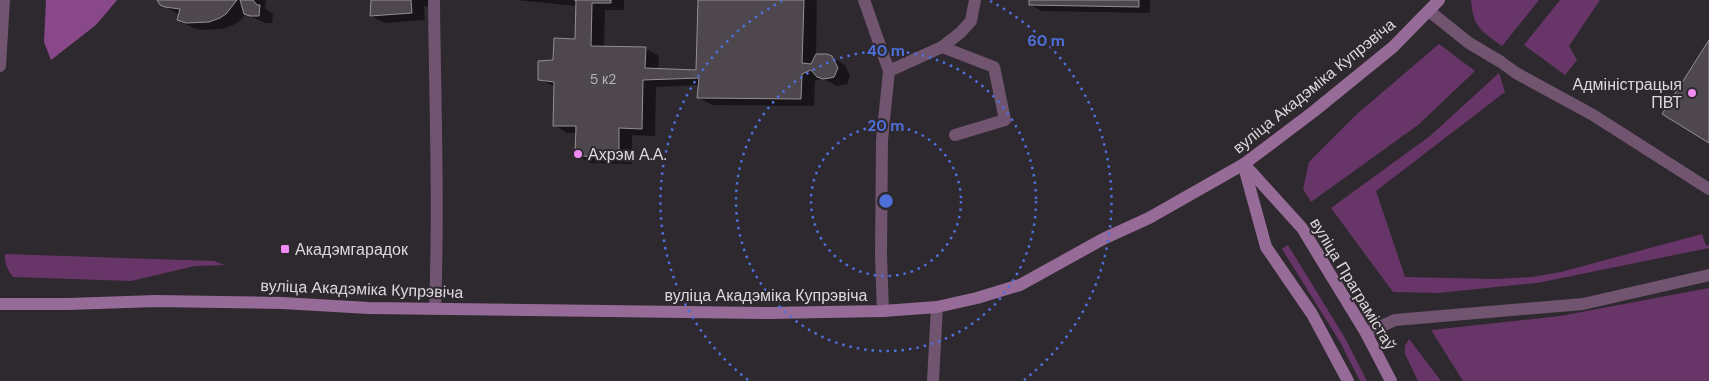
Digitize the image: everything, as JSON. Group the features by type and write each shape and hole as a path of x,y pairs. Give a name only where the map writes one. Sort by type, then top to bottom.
{"main road":[{"name":"вуліца Акадэміка Купрэвіча","path":"0,304 156,301 282,303 369,308 769,313 883,311 936,307 977,298 1020,285 1103,239 1149,218 1244,164 1394,47 1439,0"},
{"name":"вуліца Праграмістаў","path":"1244,164 1302,228 1366,333 1391,381"},
{"path":"1244,164 1266,247 1312,314 1348,381"}],"lane":[{"path":"0,66 4,0"},
{"path":"434,0 437,185 435,308"},
{"path":"864,0 889,71 882,140 881,255 883,311"},
{"path":"889,71 942,47 960,33 971,21 976,0"},
{"path":"1429,11 1469,43 1516,73 1593,116 1709,188"},
{"path":"942,47 994,67 1005,120 955,135"},
{"path":"1366,333 1395,320 1582,304 1709,275"},
{"path":"933,381 936,307"}],"shaded area":[{"path":"46,0 117,0 96,25 51,60 44,42"},
{"path":"1471,0 1539,0 1502,46 1479,28 1472,9"},
{"path":"1560,0 1600,0 1569,46 1577,60 1565,75 1524,45"},
{"path":"1439,44 1475,71 1418,125 1311,202 1303,189 1309,162 1357,114"},
{"path":"1499,73 1505,92 1376,191 1405,277 1495,279 1532,277 1561,272 1702,234 1706,246 1709,245 1709,248 1537,283 1438,293 1393,292 1331,208 1430,136"},
{"path":"1288,245 1345,338 1367,381 1360,381 1340,342 1282,249"},
{"path":"5,254 214,261 225,265 195,266 131,281 13,277 7,266"},
{"path":"1709,288 1709,381 1463,381 1431,330 1560,316"},
{"path":"1409,339 1441,381 1418,381 1405,354 1405,346"}],"building":[{"path":"157,0 237,0 226,14 220,18 209,22 186,23 177,20 180,9 165,7 160,5"},
{"path":"240,0 253,0 257,5 260,5 259,16 244,14"},
{"path":"371,0 411,0 412,13 370,16"},
{"path":"576,0 611,0 611,3 592,3 591,46 646,47 645,68 696,70 698,0 804,0 802,63 811,64 816,54 827,54 832,56 838,68 834,77 830,78 823,79 817,77 811,70 802,74 801,99 697,98 699,78 643,80 642,129 619,128 619,157 575,156 576,126 553,126 554,82 538,80 538,61 553,60 554,38 575,39"},
{"path":"1029,0 1139,0 1139,7 1029,5"},
{"name":"Адміністрацыя ПВТ","path":"1709,40 1709,143 1662,114"}],"place":[{"name":"Адміністрацыя ПВТ","path":"1692,93"},
{"name":"Ахрэм А.А.","path":"578,154"},
{"name":"Акадэмгарадок","path":"285,249"}]}
